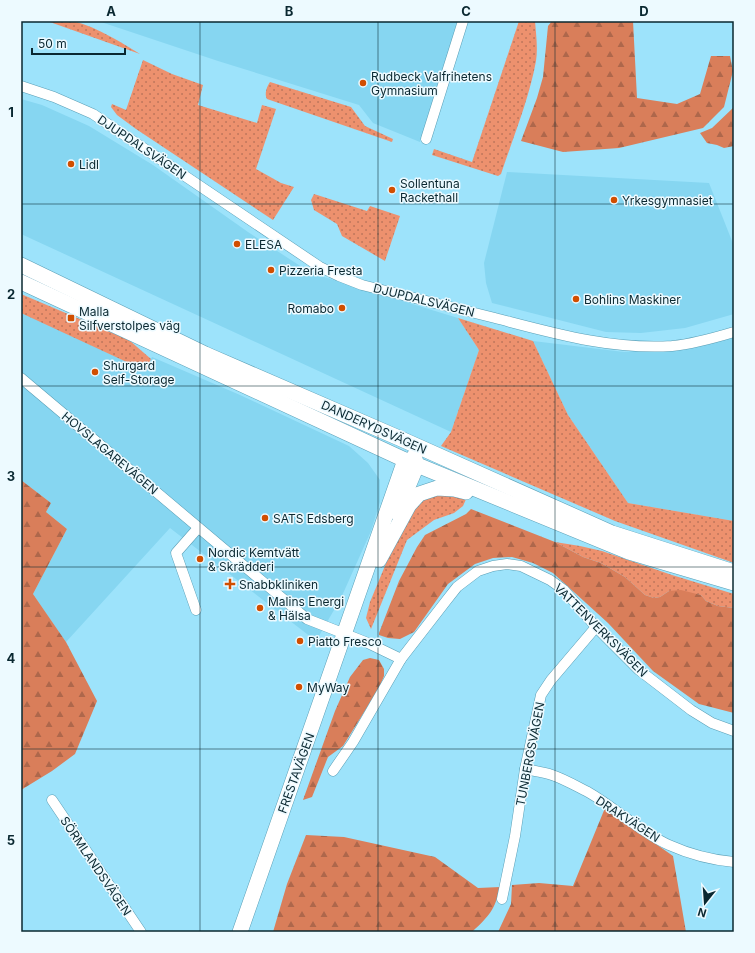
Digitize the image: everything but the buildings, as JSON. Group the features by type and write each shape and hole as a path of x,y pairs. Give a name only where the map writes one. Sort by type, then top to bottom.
{"main road":[{"name":"DANDERYDSVÄGEN","path":"21,265 205,354 400,438 612,533 734,572"},
{"name":"DANDERYDSVÄGEN","path":"21,282 506,502 630,552 734,583"},
{"path":"400,438 413,461 475,471"},
{"name":"FRESTAVÄGEN","path":"380,557 394,520 413,461"},
{"name":"FRESTAVÄGEN","path":"240,932 352,615 413,461"},
{"name":"FRESTAVÄGEN","path":"352,615 380,557 409,505 419,494 436,488 454,489 506,502"}],"street":[{"path":"426,139 463,21"},
{"name":"DJUPDALSVÄGEN","path":"21,86 54,97 93,114 318,266 351,281 546,331 620,345 671,346 696,342 734,332"},
{"name":"HOVSLAGAREVÄGEN","path":"21,378 307,619 345,635"},
{"path":"196,610 176,553 198,528"},
{"name":"VATTENVERKSVÄGEN","path":"333,771 353,742 401,659 457,587 478,571 493,566 507,564 521,566 550,580 564,590 596,627 639,670 690,710 712,723 734,731"},
{"name":"TUNBERGSVÄGEN","path":"502,899 515,836 525,769 541,695 551,680 596,627"},
{"path":"345,635 368,643 401,659"},
{"name":"DRAKVÄGEN","path":"525,769 552,775 588,792 616,810 644,831 669,845 700,856 734,862"},
{"name":"SÖRMLANDSVÄGEN","path":"52,800 140,932"}],"shaded area":[{"path":"47,21 69,21 87,25 106,34 140,54"},
{"name":"Rudbeck Valfrihetens Gymnasium","path":"98,21 458,21 420,142 373,123 359,105 218,61"},
{"path":"519,21 535,21 537,46 536,61 525,104 501,174 498,176 432,155 434,149 472,162"},
{"path":"143,60 172,74 203,85 198,105 257,123 262,105 276,109 256,169 281,183 294,187 273,220 117,115 111,107 112,104 126,110"},
{"path":"270,82 351,107 365,126 393,139 392,142 267,99 266,90"},
{"path":"21,99 42,105 89,126 153,165 248,232 311,273 458,318 479,350 451,432 21,234"},
{"path":"507,172 709,183 734,246 734,314 685,328 641,333 606,332 492,303 486,283 484,263"},
{"path":"314,194 367,211 370,206 400,216 385,261 342,236 337,224 314,210 311,200"},
{"path":"21,294 129,340 151,359 146,371 21,313"},
{"path":"21,312 146,371 152,357 240,395 349,446 368,463 380,480 380,502 371,531 341,598 316,641 170,528 66,642 33,594 67,529 46,512 51,503 21,480"},
{"path":"458,318 533,341 568,415 628,503 734,521 734,563 615,521 441,446 451,432 479,350"},
{"path":"734,334 734,521 628,503 568,415 533,341 624,352 692,345"},
{"path":"439,493 467,497 463,506 454,513 434,520 407,540 371,629 366,618 370,602 387,561 414,507 425,497"},
{"path":"555,542 602,551 734,594 734,608 718,606 706,601 701,595 669,591 660,597 654,598 645,595 625,577 601,563 583,557"}],"green space":[{"path":"552,21 633,21 637,98 677,104 700,94 711,56 730,56 733,71 724,107 703,128 619,148 563,152 521,141 543,77 548,26"},
{"path":"734,107 734,146 724,148 707,143 700,133 712,128"},
{"path":"21,480 51,503 46,512 67,529 33,594 66,642 97,701 75,754 52,771 21,790"},
{"path":"471,509 555,542 583,557 601,563 625,577 645,595 654,598 660,597 669,591 681,590 701,595 706,601 718,606 734,608 734,713 699,704 653,671 608,623 553,573 533,563 512,557 493,558 475,564 448,584 414,632 400,639 388,638 379,635 399,581 425,535 466,514"},
{"path":"370,658 379,660 384,669 384,676 379,688 343,746 328,757 312,797 303,800 335,711 350,677 363,660"},
{"path":"605,808 673,856 686,932 498,932 511,904 512,885 539,883 573,886"},
{"path":"306,835 344,837 435,857 478,888 500,887 496,901 487,917 472,932 273,932 287,884"}],"place":[{"name":"Rudbeck Valfrihetens Gymnasium","path":"363,83"},
{"name":"Lidl","path":"71,164"},
{"name":"Sollentuna Rackethall","path":"392,190"},
{"name":"Yrkesgymnasiet","path":"614,200"},
{"name":"ELESA","path":"237,244"},
{"name":"Pizzeria Fresta","path":"271,270"},
{"name":"Bohlins Maskiner","path":"576,299"},
{"name":"Romabo","path":"342,308"},
{"name":"Malla Silfverstolpes väg","path":"71,318"},
{"name":"Shurgard Self-Storage","path":"95,372"},
{"name":"SATS Edsberg","path":"265,518"},
{"name":"Nordic Kemtvätt & Skrädderi","path":"200,559"},
{"name":"Snabbkliniken","path":"230,584"},
{"name":"Malins Energi & Hälsa","path":"260,608"},
{"name":"Piatto Fresco","path":"300,641"},
{"name":"MyWay","path":"299,687"}]}
